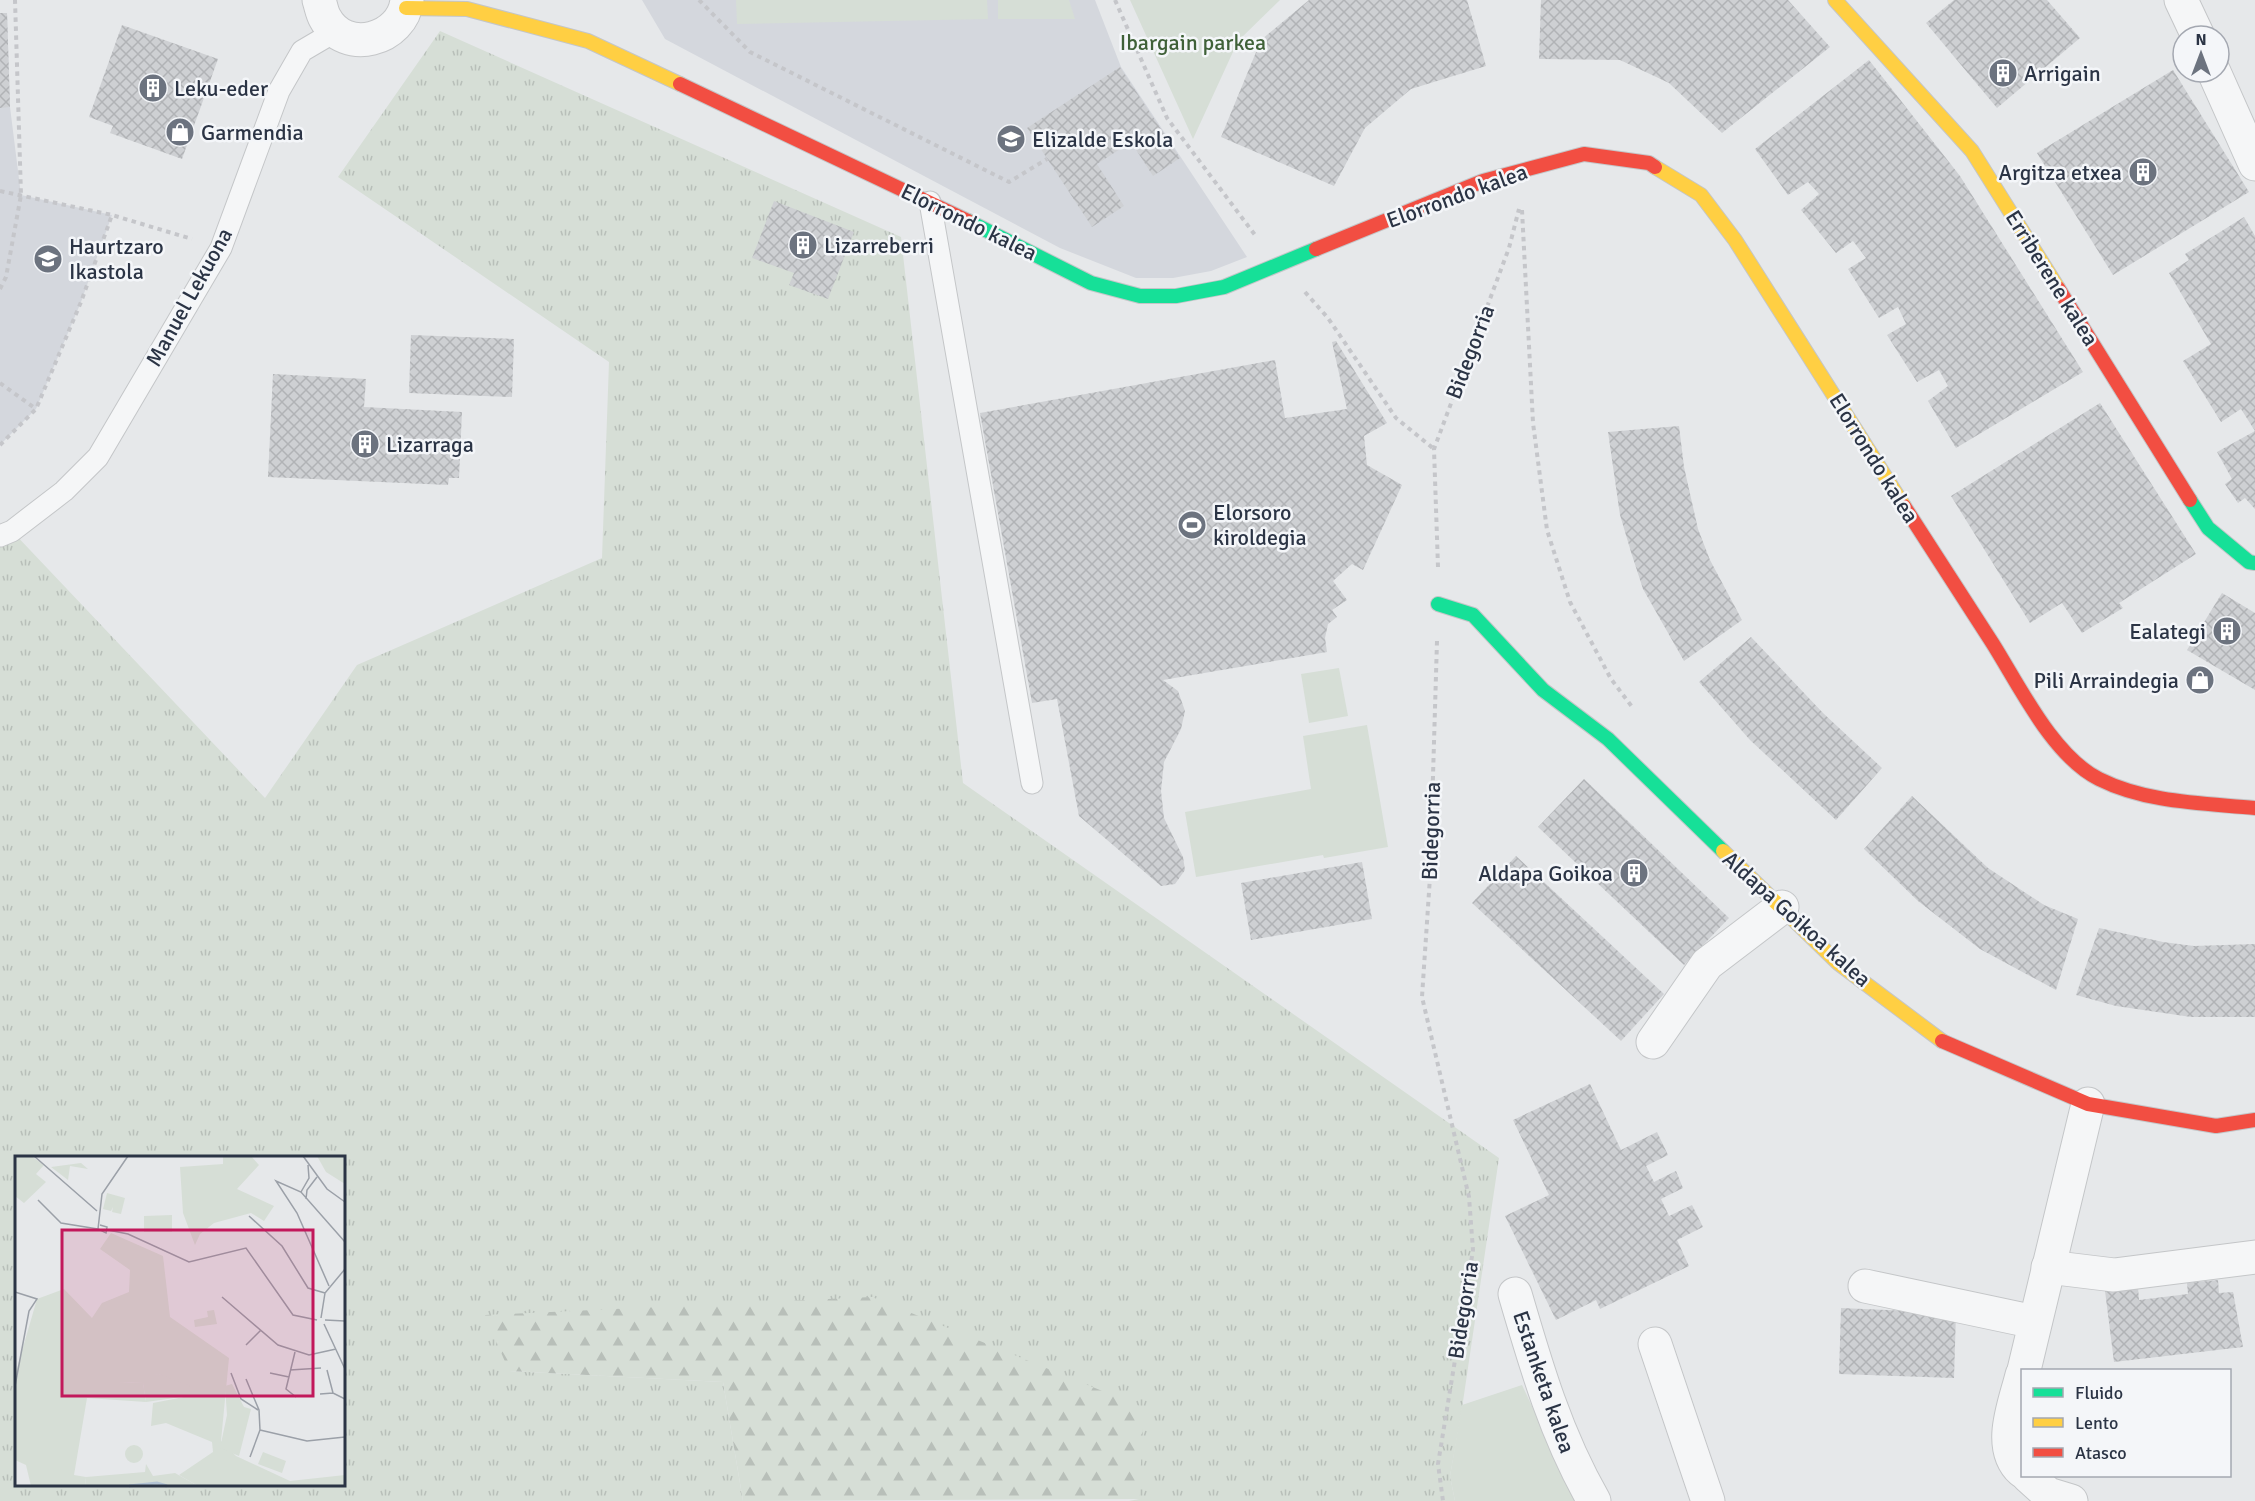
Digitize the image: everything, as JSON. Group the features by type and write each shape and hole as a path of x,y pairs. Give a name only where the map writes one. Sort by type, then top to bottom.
{"street":[{"path":"319,0 325,18 336,31 349,38 375,39 393,30 407,4"},
{"name":"Erriberene kalea","path":"1835,0 1972,151 2208,528 2249,562 2255,563"},
{"name":"Elorrondo kalea","path":"407,4 467,9 588,40 930,202 1091,283 1140,296 1176,296 1224,286 1483,181 1529,168 1584,154 1648,163 1701,195 1735,240 2028,700 2077,765 2103,781 2147,796 2255,808"},
{"path":"2219,84 2255,164"},
{"name":"Aldapa Goikoa kalea","path":"1437,604 1473,615 1543,690 1608,739 1838,963 1942,1041 2088,1104 2216,1126 2255,1120"},
{"path":"1653,1042 1707,964 1782,907"},
{"path":"2024,1369 2088,1104"},
{"path":"2048,1267 2114,1275 2255,1257"},
{"path":"1865,1286 2035,1322"},
{"name":"Estanketa kalea","path":"1515,1294 1543,1391 1571,1462 1594,1501"},
{"path":"1655,1344 1708,1501"},
{"path":"2021,1381 2008,1434 2013,1463 2021,1470"},
{"path":"2029,1477 2048,1494 2071,1501"}],"lane":[{"name":"Manuel Lekuona","path":"0,536 12,531 64,491 98,457 221,248 279,91 302,51 336,31"},
{"path":"930,202 1032,783"}],"path":[{"path":"0,289 6,277 21,195 15,0"},
{"path":"699,0 750,52 1009,182 1047,159"},
{"path":"1114,0 1167,118 1241,219 1279,265"},
{"name":"Bidegorria","path":"1443,1501 1438,1464 1473,1250 1469,1197 1422,997 1430,877 1439,541 1434,450 1509,248 1529,168"},
{"path":"0,191 112,215 221,248"},
{"path":"1522,198 1533,423 1547,530 1570,602 1611,679 1639,717"},
{"path":"0,445 36,409 81,302 112,215"},
{"path":"1328,318 1396,418 1434,450"},
{"path":"0,383 36,409"}],"shaded area":[{"name":"Elizalde Eskola","path":"642,0 1095,0 1121,67 1247,257 1211,271 1173,278 1136,278 1060,248 665,39"},
{"name":"Haurtzaro Ikastola","path":"0,13 7,13 10,107 21,195 112,215 81,302 36,409 0,445"}],"green space":[{"path":"736,0 987,0 988,19 737,24"},
{"path":"998,0 1069,0 1075,19 998,19"},
{"name":"Ibargain parkea","path":"1130,0 1280,0 1238,41 1193,139"},
{"path":"440,31 901,237 963,783 1499,1158 1450,1476 1455,1501 1129,1501 1139,1499 872,1297 509,1371 723,1382 743,1501 0,1501 0,536 12,531 265,798 357,665 602,558 609,362 338,177"},
{"path":"1339,668 1348,716 1309,723 1301,674"},
{"path":"1367,725 1388,847 1324,858 1323,855 1196,877 1185,812 1311,789 1303,736"},
{"path":"872,1297 1144,1408 1139,1499 743,1501 723,1382 509,1371 485,1315"},
{"path":"1522,1385 1577,1501 1455,1501 1450,1476 1462,1405"}],"building":[{"path":"1309,0 1467,0 1486,66 1411,89 1365,128 1334,186 1221,137 1261,40"},
{"path":"1541,0 1788,0 1830,47 1722,133 1669,83 1620,60 1539,59"},
{"name":"Arrigain","path":"1954,0 2047,0 2080,38 1997,108 1926,23"},
{"path":"0,13 7,13 10,107 0,108"},
{"name":"Leku-eder","path":"122,25 218,59 182,159 110,133 113,126 89,117"},
{"path":"1869,60 1960,176 2083,372 1956,448 1928,401 1948,386 1939,370 1917,382 1887,335 1906,324 1898,307 1879,318 1848,269 1866,258 1853,241 1836,253 1801,210 1819,194 1808,182 1788,195 1755,149"},
{"path":"1120,67 1180,158 1153,176 1131,142 1097,164 1124,206 1092,227 1027,128"},
{"name":"Argitza etxea","path":"2171,71 2171,84 2182,84 2249,192 2113,275 2037,153"},
{"name":"Lizarreberri","path":"774,201 854,232 828,299 789,285 794,273 752,258"},
{"path":"2244,217 2255,236 2255,431 2241,409 2221,422 2183,361 2211,344 2169,273 2189,260 2185,254"},
{"path":"411,335 514,339 512,397 409,393"},
{"name":"Elorsoro kiroldegia","path":"1336,341 1387,423 1364,436 1367,465 1402,485 1363,570 1352,564 1333,581 1347,600 1332,610 1337,617 1328,624 1325,638 1327,652 1163,680 1178,691 1185,711 1181,729 1164,762 1161,791 1164,818 1183,857 1185,870 1175,884 1161,886 1079,816 1057,699 1032,703 980,413 1275,360 1285,418 1347,409 1332,342"},
{"name":"Lizarraga","path":"273,374 366,379 364,407 462,412 459,478 449,478 448,485 268,477"},
{"path":"2100,403 2196,554 2119,603 2123,608 2082,633 2062,603 2030,623 1951,496"},
{"path":"1679,426 1684,467 1698,529 1710,560 1742,620 1684,661 1643,589 1620,515 1608,432"},
{"path":"2255,431 2255,509 2245,498 2238,503 2225,484 2232,479 2217,452"},
{"name":"Ealategi","path":"2222,593 2255,613 2255,690 2187,650"},
{"path":"1751,637 1823,713 1882,768 1836,820 1750,740 1699,682"},
{"name":"Aldapa Goikoa","path":"1584,779 1729,918 1684,965 1538,827"},
{"path":"1912,796 1988,868 2044,905 2078,919 2056,990 1980,949 1918,901 1864,849"},
{"name":"Aldapa Goikoa","path":"1516,856 1664,994 1621,1041 1472,903"},
{"path":"1362,862 1372,919 1251,940 1241,883"},
{"path":"2099,928 2163,942 2194,946 2255,944 2255,1017 2191,1017 2116,1006 2076,995"},
{"path":"1590,1084 1621,1150 1657,1132 1668,1155 1646,1166 1654,1182 1676,1171 1683,1188 1661,1199 1669,1216 1692,1205 1703,1227 1677,1240 1689,1266 1600,1309 1596,1300 1556,1320 1505,1216 1549,1195 1513,1120"},
{"path":"2218,1280 2219,1293 2233,1292 2243,1347 2114,1362 2105,1291 2138,1287 2139,1300 2188,1294 2187,1283"},
{"path":"1841,1308 1956,1313 1954,1378 1839,1374"}],"traffic: fast":[{"path":"968,221 1091,283 1140,296 1176,296 1224,287 1316,249"},
{"path":"2190,500 2208,528 2249,562 2255,563"},
{"path":"1438,604 1473,615 1543,690 1608,739 1723,851"}],"traffic: slow":[{"path":"1835,0 1972,151 2058,288"},
{"path":"406,8 467,9 588,41 680,84"},
{"path":"1655,167 1701,195 1735,240 1904,506"},
{"path":"1723,851 1838,963 1942,1041"}],"traffic: jam":[{"path":"680,84 968,221"},
{"path":"1316,249 1483,181 1584,154 1649,163 1655,167"},
{"path":"2058,288 2190,500"},
{"path":"1904,506 1993,644 2026,700 2052,738 2082,768 2099,779 2136,793 2176,801 2255,808"},
{"path":"1942,1041 2088,1104 2216,1126 2255,1120"}],"place":[{"name":"Arrigain","path":"2003,73"},
{"name":"Leku-eder","path":"153,88"},
{"name":"Garmendia","path":"180,132"},
{"name":"Elizalde Eskola","path":"1011,139"},
{"name":"Argitza etxea","path":"2143,172"},
{"name":"Lizarreberri","path":"803,245"},
{"name":"Haurtzaro Ikastola","path":"48,259"},
{"name":"Lizarraga","path":"365,444"},
{"name":"Elorsoro kiroldegia","path":"1192,525"},
{"name":"Ealategi","path":"2227,631"},
{"name":"Pili Arraindegia","path":"2200,680"},
{"name":"Aldapa Goikoa","path":"1634,873"}]}
